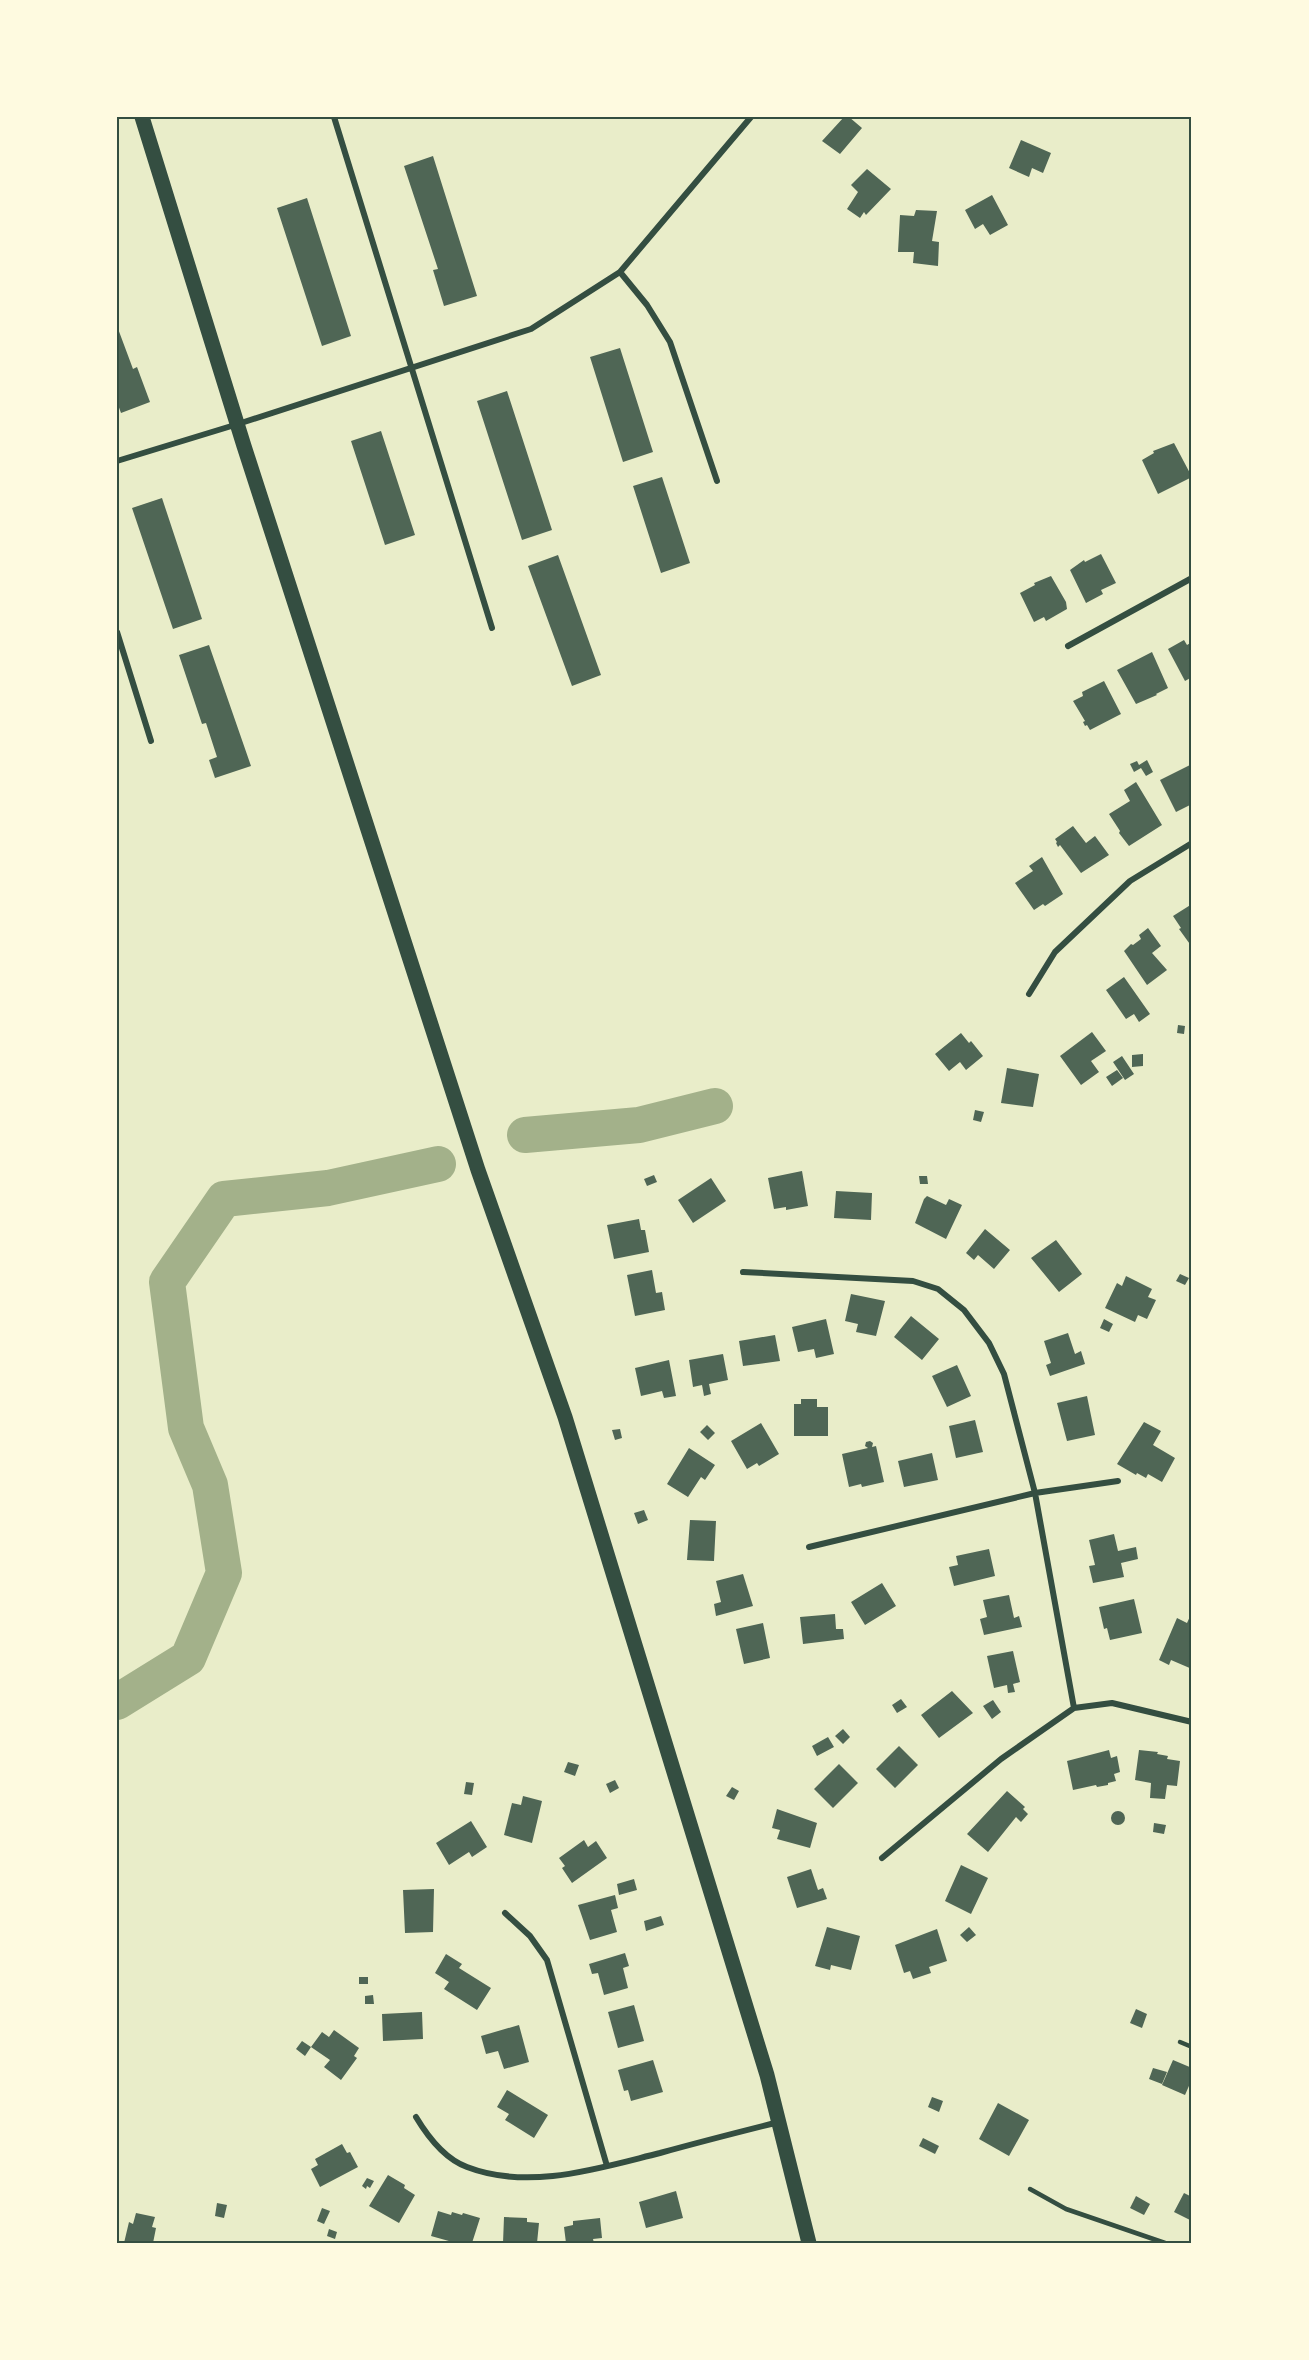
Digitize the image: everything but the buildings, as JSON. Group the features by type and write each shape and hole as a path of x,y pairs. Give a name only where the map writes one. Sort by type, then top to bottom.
{"main road":[{"path":"142,117 238,424 478,1170 565,1417 767,2074 809,2243"}],"street":[{"path":"334,117 492,628"},
{"path":"117,461 531,328 620,272 751,117"},
{"path":"620,272 647,305 670,342 717,481"},
{"path":"1068,645 1192,578"},
{"path":"117,632 152,741"},
{"path":"1029,994 1055,952 1130,882 1192,843"},
{"path":"743,1272 913,1281 938,1289 964,1310 989,1343 1004,1374 1035,1493 1074,1708"},
{"path":"809,1547 1035,1493 1118,1481"},
{"path":"882,1858 1001,1759 1074,1708 1112,1703 1192,1722"},
{"path":"505,1913 530,1936 547,1960 607,2166"},
{"path":"416,2117 427,2135 446,2154 466,2167 516,2176 558,2177 780,2122"}],"lane":[{"path":"1180,2042 1192,2047"},
{"path":"1030,2189 1066,2209 1165,2243"}],"waterway":[{"path":"525,1135 639,1125 715,1106"},
{"path":"117,1702 188,1658 224,1573 210,1485 186,1428 167,1282 224,1199 328,1188 438,1164"}]}
